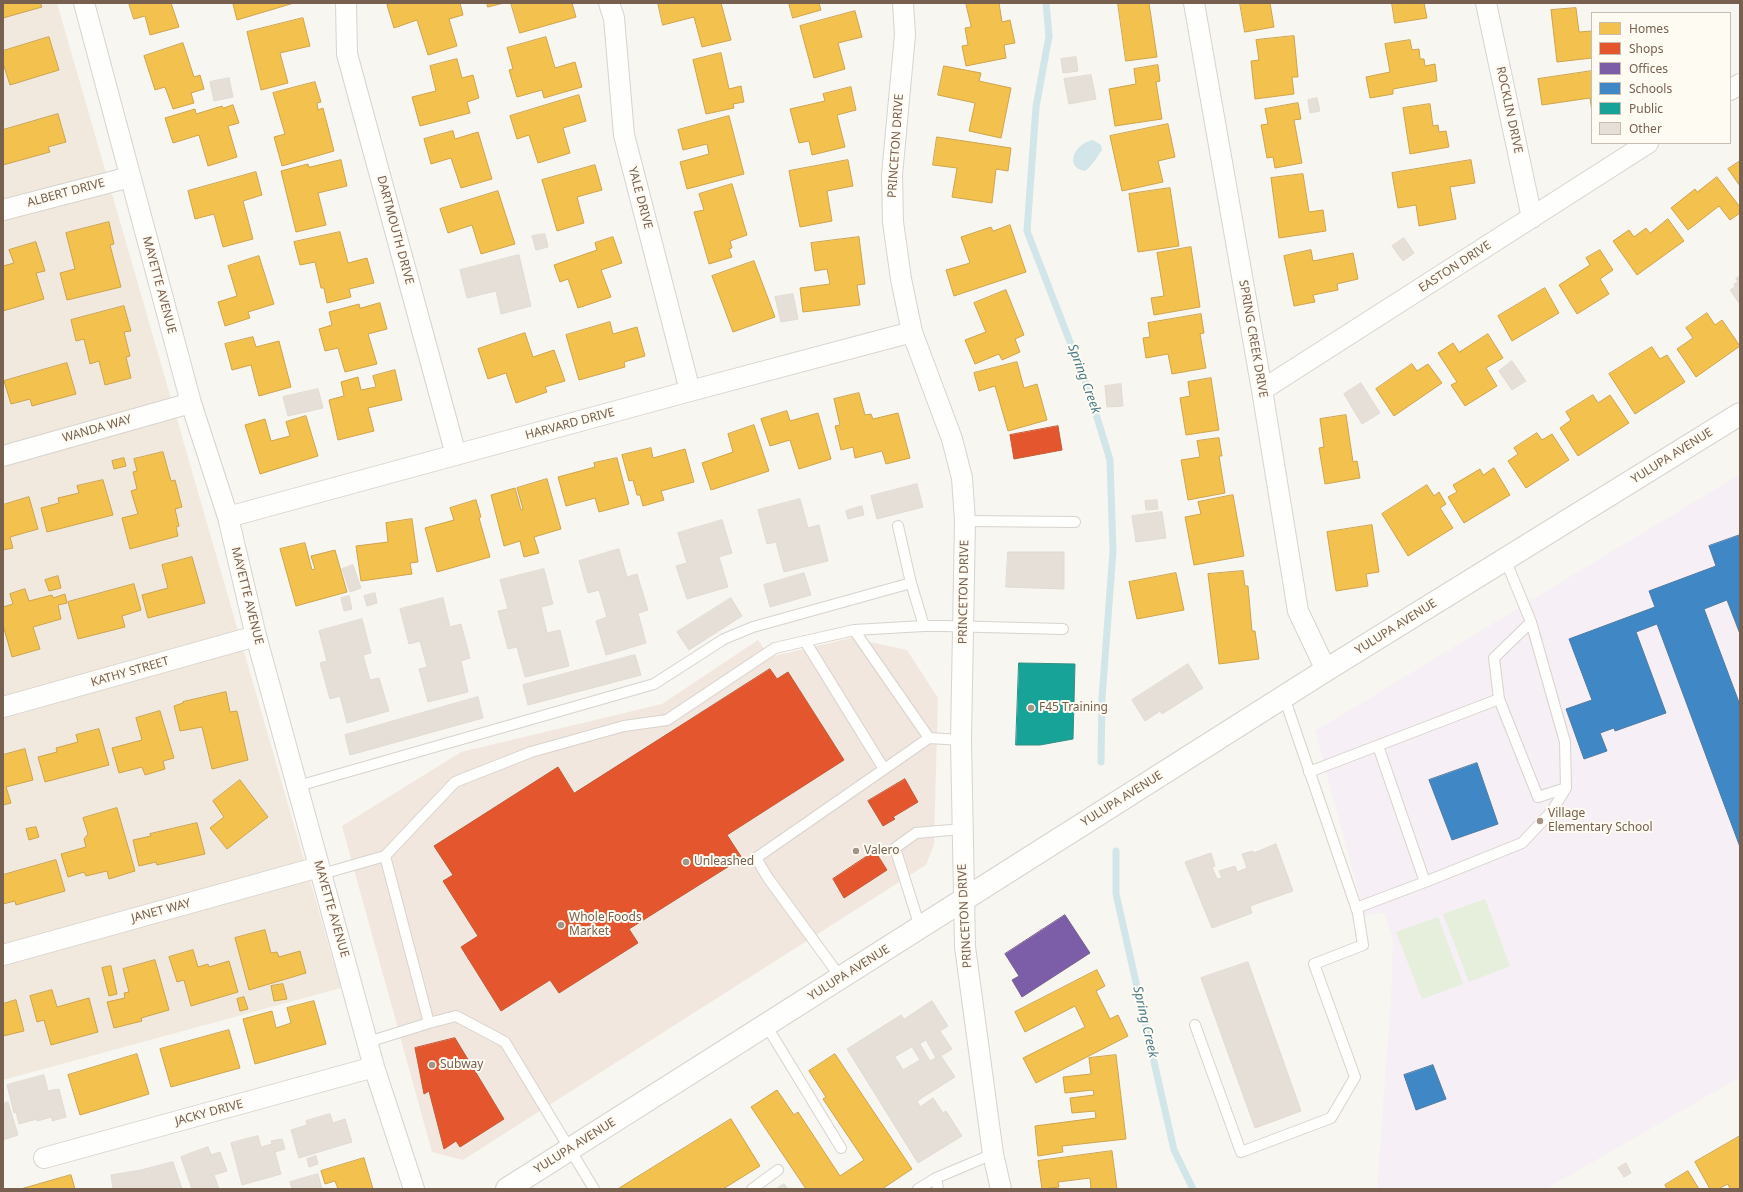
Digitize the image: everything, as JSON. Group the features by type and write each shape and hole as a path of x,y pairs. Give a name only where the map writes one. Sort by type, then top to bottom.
{"street":[{"name":"MAYETTE AVENUE","path":"84,3 191,403 228,517 256,636 374,1067 414,1189"},
{"name":"DARTMOUTH DRIVE","path":"346,3 347,54 456,455"},
{"name":"YALE DRIVE","path":"609,3 614,18 624,135 690,391"},
{"name":"PRINCETON DRIVE","path":"903,3 905,35 892,175 893,222 901,279 912,332 952,439 962,478 965,521 961,740 965,947 993,1154 1001,1189"},
{"name":"SPRING CREEK DRIVE","path":"1194,3 1262,390 1298,611 1326,670"},
{"name":"ROCKLIN DRIVE","path":"1486,3 1532,218"},
{"path":"1731,89 1740,84"},
{"name":"EASTON DRIVE","path":"1262,390 1646,144"},
{"name":"ALBERT DRIVE","path":"3,210 130,177"},
{"name":"HARVARD DRIVE","path":"228,517 912,332"},
{"name":"WANDA WAY","path":"3,456 191,403"},
{"name":"YULUPA AVENUE","path":"507,1189 1326,670 1740,414"},
{"name":"KATHY STREET","path":"3,707 256,636"},
{"name":"JANET WAY","path":"3,955 321,871"},
{"name":"JACKY DRIVE","path":"44,1158 374,1067"}],"lane":[{"path":"965,521 1075,522"},
{"path":"898,526 911,583 924,626"},
{"path":"1356,908 1522,843 1552,811 1566,788 1565,742 1531,622 1506,559"},
{"path":"298,786 654,684 724,639 753,627 911,583"},
{"path":"1531,622 1494,658 1499,699 1538,797 1566,788"},
{"path":"321,871 385,856 455,782 531,752 624,726 667,720 775,648 854,630 924,626 1063,629"},
{"path":"854,630 929,738"},
{"path":"805,641 884,769"},
{"path":"1195,1025 1241,1152 1332,1118 1355,1077 1314,964 1363,945 1356,908 1284,697"},
{"path":"1309,772 1499,699"},
{"path":"841,978 768,878 756,858 929,738 961,740"},
{"path":"1378,746 1425,882"},
{"path":"920,928 895,848 916,833 962,829"},
{"path":"385,856 429,1023"},
{"path":"368,1042 456,1016 506,1042 569,1150 594,1189"},
{"path":"766,1025 840,1148"},
{"path":"918,1189 936,1178 993,1154"},
{"path":"752,1189 778,1170"},
{"path":"936,1178 938,1189"}],"shaded area":[{"path":"3,3 57,3 341,988 3,1080"},
{"path":"1093,140 1101,145 1102,150 1088,169 1085,171 1078,169 1074,165 1074,155 1081,146"},
{"name":"Village Elementary School","path":"1740,474 1740,1077 1546,1189 1377,1189 1391,999 1393,940 1384,912 1365,916 1315,731"},
{"path":"851,638 907,650 938,698 934,845 926,865 463,1160 432,1152 342,826 461,752 662,704 758,640 770,657"}],"green space":[{"path":"1485,899 1510,966 1469,982 1443,914"},
{"path":"1438,917 1463,984 1422,999 1396,932"}],"building: Homes":[{"path":"3,3 40,3 42,7 3,18"},
{"path":"129,3 171,3 179,27 150,35 145,16 134,19"},
{"path":"294,3 237,20 233,4"},
{"path":"393,3 460,3 463,15 449,19 457,46 428,55 417,20 394,28 387,5"},
{"path":"487,3 504,3 488,7"},
{"path":"511,3 572,3 576,17 520,33"},
{"path":"658,3 721,3 731,40 702,47 694,17 663,25"},
{"path":"789,3 819,3 821,10 793,18"},
{"path":"966,3 999,3 1002,22 1010,20 1015,43 1004,45 1006,58 966,66 962,46 968,45 965,28 971,27"},
{"path":"1118,3 1149,3 1157,57 1126,61"},
{"path":"1240,3 1270,3 1274,27 1245,32"},
{"path":"1392,3 1424,3 1427,18 1395,23"},
{"path":"1576,8 1579,32 1591,31 1591,58 1557,62 1551,10"},
{"path":"855,11 862,37 838,43 845,69 814,78 800,26"},
{"path":"303,18 310,46 280,53 288,83 261,90 247,32"},
{"path":"1294,36 1298,77 1292,77 1294,94 1255,99 1251,61 1259,60 1256,40"},
{"path":"49,37 59,70 10,85 3,63 3,51"},
{"path":"546,37 555,68 575,62 582,87 544,98 542,90 517,97 509,70 513,69 507,48"},
{"path":"1410,40 1412,50 1419,49 1420,59 1424,59 1425,66 1435,64 1437,81 1393,89 1393,94 1370,98 1366,77 1390,72 1385,44"},
{"path":"183,43 194,77 200,75 204,89 191,93 194,103 173,109 165,87 155,90 144,56"},
{"path":"721,53 729,89 741,86 744,102 733,104 734,108 706,114 693,60"},
{"path":"457,59 462,78 473,75 479,98 467,102 470,113 420,126 412,97 436,91 430,66"},
{"path":"1158,65 1160,81 1156,82 1162,119 1115,126 1109,89 1136,84 1134,69"},
{"path":"944,66 981,73 979,81 1011,88 1001,138 969,131 975,103 938,95"},
{"path":"1591,71 1591,105 1590,98 1542,105 1538,79"},
{"path":"315,82 321,102 317,103 318,110 323,108 334,151 282,166 274,137 285,134 273,93"},
{"path":"851,87 856,110 837,115 845,147 812,155 809,141 799,143 790,109 825,101 823,94"},
{"path":"579,95 586,121 563,128 570,153 538,163 529,135 517,139 510,116"},
{"path":"1298,103 1301,119 1294,120 1302,163 1275,168 1273,157 1267,158 1261,125 1268,124 1265,109"},
{"path":"1430,104 1433,126 1438,125 1439,132 1446,131 1449,147 1410,154 1403,108"},
{"path":"233,105 239,123 228,126 237,157 208,166 199,135 173,143 165,118 195,109 196,114 222,106 223,108"},
{"path":"58,114 66,142 48,147 50,152 3,165 3,130"},
{"path":"729,116 744,174 687,189 680,162 709,154 707,144 683,150 678,130"},
{"path":"1168,124 1175,157 1158,161 1163,182 1122,191 1110,136"},
{"path":"453,131 455,139 478,132 492,179 461,188 451,158 431,164 424,139"},
{"path":"937,137 1011,148 1008,171 996,169 992,203 952,197 957,168 933,165"},
{"path":"341,160 347,186 318,193 326,225 296,232 281,171 308,164 309,167"},
{"path":"848,160 853,186 827,191 832,221 800,227 789,171"},
{"path":"1471,160 1475,183 1450,187 1456,219 1419,226 1416,205 1398,208 1392,173"},
{"path":"1740,161 1740,186 1728,169"},
{"path":"595,165 602,190 577,197 584,223 557,231 542,180"},
{"path":"256,172 262,195 243,201 253,239 223,247 214,214 195,219 188,191"},
{"path":"1303,174 1309,212 1323,210 1326,231 1279,238 1271,178"},
{"path":"1717,177 1740,207 1740,213 1730,220 1719,206 1688,230 1671,208 1695,189 1697,192"},
{"path":"732,184 747,235 730,241 732,248 729,249 732,257 709,264 694,212 704,210 699,194"},
{"path":"1170,188 1179,246 1138,252 1129,194"},
{"path":"498,191 515,244 481,254 472,225 448,233 440,209"},
{"path":"1668,219 1684,241 1637,275 1613,241 1629,230 1634,237 1646,228 1650,233"},
{"path":"109,222 114,244 110,245 121,287 67,300 60,273 75,269 66,233"},
{"path":"1010,225 1026,272 954,296 946,270 970,263 961,237 991,227 993,231"},
{"path":"340,232 348,263 367,258 374,283 349,289 351,297 327,303 324,288 321,288 315,262 300,265 294,242"},
{"path":"613,237 622,263 601,270 611,297 578,308 568,279 560,282 554,265 597,250 595,243"},
{"path":"859,237 865,284 857,285 860,305 803,312 800,288 830,284 827,269 815,271 811,243"},
{"path":"36,242 45,271 36,273 44,299 3,311 3,266 14,263 9,250"},
{"path":"1191,247 1200,307 1154,315 1151,298 1164,296 1157,253"},
{"path":"1311,250 1313,261 1353,253 1358,279 1337,284 1338,290 1313,295 1315,302 1294,306 1284,256"},
{"path":"1600,250 1613,270 1600,279 1609,294 1577,314 1559,285 1590,265 1586,258"},
{"path":"259,256 274,304 248,312 250,318 225,326 218,302 237,296 228,266"},
{"path":"754,261 775,317 733,332 712,276"},
{"path":"1545,288 1559,313 1512,341 1498,316"},
{"path":"1006,290 1024,335 1015,339 1020,352 1002,360 999,354 975,364 965,340 986,332 974,303"},
{"path":"380,303 387,329 368,334 377,364 345,372 338,348 325,351 319,329 332,325 329,312 359,304 360,308"},
{"path":"124,306 131,331 124,332 130,356 126,357 131,378 105,385 99,361 90,364 84,339 76,341 71,320"},
{"path":"1707,313 1715,325 1722,320 1740,346 1696,377 1677,349 1693,338 1686,328"},
{"path":"1201,314 1204,333 1200,334 1206,368 1172,374 1168,354 1146,358 1143,338 1150,337 1148,323"},
{"path":"610,322 613,334 637,327 645,356 624,362 625,367 579,380 566,335"},
{"path":"525,333 533,357 554,350 565,381 545,387 547,392 516,403 506,373 488,379 478,349"},
{"path":"1488,334 1503,358 1486,368 1497,386 1465,406 1451,385 1457,382 1438,353 1453,343 1459,352"},
{"path":"253,337 256,347 279,341 291,387 259,396 251,365 232,370 225,344"},
{"path":"1652,347 1660,359 1667,355 1685,382 1635,414 1609,374"},
{"path":"1017,362 1024,388 1037,384 1047,420 1008,431 995,386 979,391 974,373"},
{"path":"67,363 76,394 32,406 30,399 11,404 4,381"},
{"path":"1412,364 1417,371 1428,364 1442,383 1394,416 1376,389"},
{"path":"395,370 402,400 368,408 374,431 338,440 329,400 344,396 341,382 358,377 361,390 376,387 373,376"},
{"path":"1211,378 1219,430 1186,435 1180,398 1190,396 1188,382"},
{"path":"859,393 865,415 871,414 873,419 898,413 910,458 886,464 882,451 855,458 853,447 841,450 835,426 840,425 834,399"},
{"path":"1593,395 1598,403 1610,395 1629,423 1578,456 1560,428 1571,420 1566,412"},
{"path":"787,411 790,421 818,413 831,459 799,469 790,440 770,446 761,419"},
{"path":"1346,415 1353,462 1357,461 1360,478 1325,484 1319,448 1324,447 1320,419"},
{"path":"306,416 318,456 260,474 245,425 265,419 271,441 290,436 286,422"},
{"path":"754,425 769,471 711,490 702,463 733,452 728,434"},
{"path":"1537,433 1542,440 1552,434 1569,460 1526,488 1508,461 1518,454 1514,448"},
{"path":"1219,438 1222,456 1219,456 1225,493 1188,500 1181,460 1200,457 1197,441"},
{"path":"651,448 653,458 685,449 694,482 661,491 664,500 643,506 640,495 637,495 633,480 629,481 622,455"},
{"path":"163,452 171,481 175,480 182,507 175,509 179,526 176,527 178,536 130,549 122,518 138,514 131,491 137,489 133,472 137,471 134,459"},
{"path":"124,458 126,466 114,469 112,461"},
{"path":"617,458 629,504 599,512 595,498 566,506 558,477 595,467 594,463"},
{"path":"1494,468 1510,495 1464,523 1448,497 1457,492 1453,485 1480,469 1483,475"},
{"path":"547,479 561,529 534,537 539,553 524,557 520,541 504,546 491,495 515,488 521,510 523,509 517,488"},
{"path":"103,480 113,515 47,532 41,508 59,503 58,498 79,493 77,486"},
{"path":"1427,485 1434,496 1439,492 1446,504 1440,508 1453,528 1408,556 1382,514"},
{"path":"1233,495 1244,556 1194,565 1185,517 1201,514 1198,502"},
{"path":"29,497 38,529 10,537 13,548 3,550 3,505"},
{"path":"476,500 481,517 479,518 490,557 437,572 425,528 454,520 450,508"},
{"path":"412,519 418,562 410,563 412,574 361,581 356,546 388,542 386,523"},
{"path":"1372,525 1379,572 1366,574 1368,586 1336,591 1327,532"},
{"path":"305,543 312,570 315,569 311,556 335,550 347,592 296,606 280,549"},
{"path":"192,557 205,603 148,618 142,595 168,588 162,565"},
{"path":"1243,571 1245,586 1248,586 1252,631 1255,631 1259,659 1219,664 1208,574"},
{"path":"1176,573 1184,610 1137,619 1129,582"},
{"path":"58,576 61,588 49,591 45,580"},
{"path":"134,584 141,610 122,616 125,627 78,639 68,602"},
{"path":"25,589 29,601 52,595 53,598 65,594 67,603 58,605 61,619 33,627 40,649 12,657 3,625 3,607 13,604 10,594"},
{"path":"226,692 230,712 237,711 248,760 212,769 202,727 180,731 174,706 183,702"},
{"path":"160,711 174,758 163,761 165,769 145,775 142,767 119,773 112,748 142,740 136,718"},
{"path":"99,729 109,765 45,782 38,757 57,752 56,748 78,742 76,735"},
{"path":"25,749 33,780 6,787 11,803 3,805 3,755"},
{"path":"240,780 268,817 227,849 210,828 224,817 213,801"},
{"path":"117,808 135,871 109,879 107,871 86,876 84,872 68,877 61,854 86,847 84,839 88,834 83,818"},
{"path":"197,823 205,854 157,865 156,862 139,866 133,840 151,836 150,834"},
{"path":"36,827 39,837 29,840 26,829"},
{"path":"56,860 65,891 16,905 15,901 3,904 3,875"},
{"path":"265,930 271,953 277,952 279,957 300,951 306,973 249,990 235,938"},
{"path":"193,950 198,967 208,964 209,967 229,961 238,992 191,1006 184,980 177,982 169,957"},
{"path":"155,960 169,1010 141,1018 142,1021 114,1028 107,1002 125,998 124,993 129,992 123,969"},
{"path":"111,966 117,994 109,996 102,968"},
{"path":"1097,970 1105,986 1096,991 1110,1019 1118,1015 1128,1036 1036,1083 1023,1058 1085,1027 1075,1006 1025,1032 1015,1012"},
{"path":"283,984 287,999 274,1001 271,986"},
{"path":"52,990 57,1007 89,998 98,1032 51,1045 44,1020 37,1022 30,996"},
{"path":"244,997 248,1009 240,1011 237,999"},
{"path":"16,1000 24,1031 3,1036 3,1004"},
{"path":"314,1001 326,1044 255,1064 243,1019 272,1011 276,1028 291,1023 287,1008"},
{"path":"229,1030 240,1068 171,1087 160,1049"},
{"path":"137,1054 149,1094 80,1115 68,1075"},
{"path":"835,1054 912,1169 882,1189 806,1189 751,1107 777,1090 794,1115 798,1112 840,1176 864,1160 823,1099 826,1097 809,1071"},
{"path":"1116,1055 1126,1139 1062,1146 1063,1152 1038,1156 1035,1126 1096,1118 1095,1111 1072,1113 1070,1098 1094,1095 1093,1090 1065,1093 1063,1077 1091,1074 1089,1058"},
{"path":"731,1119 760,1166 723,1189 618,1189"},
{"path":"1740,1136 1740,1189 1730,1189 1728,1184 1718,1189 1710,1189 1695,1162"},
{"path":"1112,1151 1117,1189 1091,1189 1090,1178 1058,1182 1059,1187 1042,1189 1038,1161"},
{"path":"364,1158 373,1189 338,1189 335,1181 325,1184 321,1171"},
{"path":"1688,1171 1699,1189 1667,1189 1665,1185"},
{"path":"71,1175 75,1189 21,1189"}],"building: Shops":[{"path":"1058,426 1062,450 1014,459 1010,435"},
{"path":"770,669 777,679 788,672 844,760 727,835 742,858 629,929 638,943 559,993 550,980 501,1011 461,947 478,936 443,881 453,875 434,846 558,767 574,793"},
{"path":"905,779 918,802 893,817 895,819 883,826 868,801"},
{"path":"875,851 887,870 844,898 833,879"},
{"path":"455,1038 504,1119 460,1147 456,1141 444,1149 429,1091 424,1094 415,1048"}],"building: Offices":[{"path":"1065,915 1090,953 1022,997 1012,980 1019,976 1005,954"}],"building: Schools":[{"path":"1740,535 1740,634 1727,600 1704,609 1740,705 1740,847 1657,624 1636,632 1666,713 1615,731 1614,728 1600,733 1607,751 1584,759 1566,709 1592,700 1569,639 1655,607 1649,591 1716,566 1709,546"},
{"path":"1477,763 1498,824 1452,840 1429,780"},
{"path":"1433,1065 1446,1099 1416,1110 1404,1075"}],"building: Public":[{"path":"1019,663 1075,664 1073,739 1040,745 1016,745"}],"building: Other":[{"path":"1076,57 1078,71 1063,73 1061,59"},
{"path":"1091,75 1096,99 1069,104 1064,79"},
{"path":"229,78 233,97 214,101 210,82"},
{"path":"1317,98 1320,111 1310,113 1308,100"},
{"path":"545,234 548,247 536,250 532,236"},
{"path":"1404,238 1414,253 1403,261 1392,246"},
{"path":"519,255 531,306 501,314 496,291 467,298 460,270"},
{"path":"1740,276 1739,303 1730,290 1735,287 1734,284 1738,282 1736,279"},
{"path":"793,294 798,319 781,322 775,297"},
{"path":"1512,361 1526,381 1512,390 1499,371"},
{"path":"1361,383 1380,413 1362,424 1344,394"},
{"path":"1121,384 1123,406 1107,407 1105,386"},
{"path":"318,389 323,408 288,416 283,397"},
{"path":"917,484 923,507 877,519 871,496"},
{"path":"800,499 808,528 819,525 828,561 784,572 776,542 767,544 758,510"},
{"path":"1157,500 1158,509 1146,510 1145,501"},
{"path":"862,506 864,515 848,519 846,511"},
{"path":"1162,512 1166,538 1136,542 1132,516"},
{"path":"722,520 732,553 719,557 728,587 687,599 676,566 687,563 678,533"},
{"path":"619,549 627,577 637,574 648,610 638,613 646,643 606,655 596,621 607,617 599,590 588,593 579,561"},
{"path":"1008,552 1064,552 1064,589 1006,587"},
{"path":"353,565 361,588 350,592 342,569"},
{"path":"544,569 553,604 541,607 547,633 560,630 569,666 525,677 517,647 508,649 498,611 508,609 500,580"},
{"path":"804,573 811,595 770,607 764,585"},
{"path":"375,593 377,603 367,606 364,596"},
{"path":"349,596 352,609 344,611 341,598"},
{"path":"443,598 450,627 461,624 470,658 461,661 468,692 428,702 419,669 427,667 420,641 409,644 400,609"},
{"path":"731,598 742,616 689,650 677,632"},
{"path":"362,619 371,653 363,655 370,680 379,678 389,711 347,723 340,696 330,699 320,663 327,661 319,631"},
{"path":"635,655 641,675 528,705 523,685"},
{"path":"1188,664 1203,688 1162,714 1160,711 1145,721 1132,700"},
{"path":"478,697 483,718 350,755 345,735"},
{"path":"1276,844 1293,891 1250,906 1252,913 1212,928 1185,862 1211,853 1215,866 1212,867 1217,879 1222,878 1219,871 1235,866 1237,872 1247,868 1242,854 1253,851 1253,853"},
{"path":"1248,962 1301,1111 1255,1128 1201,978"},
{"path":"932,1001 948,1026 940,1031 952,1049 941,1056 955,1077 917,1101 920,1107 933,1098 943,1113 946,1111 962,1136 918,1163 847,1049 901,1015 904,1019","holes":["926,1040 936,1058 930,1061 920,1044","912,1047 920,1060 903,1070 895,1057"]},
{"path":"44,1075 48,1091 59,1089 66,1117 52,1121 52,1117 37,1121 37,1119 19,1124 16,1112 14,1113 7,1085"},
{"path":"8,1102 18,1135 3,1140 3,1104"},
{"path":"330,1114 333,1123 345,1119 352,1142 299,1158 291,1130 307,1125 306,1121"},
{"path":"258,1136 261,1147 272,1144 271,1141 282,1139 285,1149 275,1152 281,1174 242,1185 231,1143"},
{"path":"208,1147 211,1155 220,1152 227,1171 214,1175 219,1189 192,1189 181,1157"},
{"path":"316,1156 318,1164 309,1167 307,1159"},
{"path":"173,1162 182,1189 113,1189 111,1175 141,1170"},
{"path":"1626,1163 1631,1173 1624,1177 1618,1168"},
{"path":"318,1174 322,1189 292,1189 290,1182"},
{"path":"784,1184 788,1189 776,1189"}],"waterway":[{"name":"Spring Creek","path":"1046,3 1049,36 1036,107 1027,231 1089,391 1110,460 1113,551 1102,698 1101,762"},
{"name":"Spring Creek","path":"1116,851 1116,894 1174,1150 1193,1189"}],"place":[{"name":"F45 Training","path":"1031,708"},
{"name":"Village Elementary School","path":"1540,821"},
{"name":"Valero","path":"856,851"},
{"name":"Unleashed","path":"686,862"},
{"name":"Whole Foods Market","path":"561,925"},
{"name":"Subway","path":"432,1065"}]}
